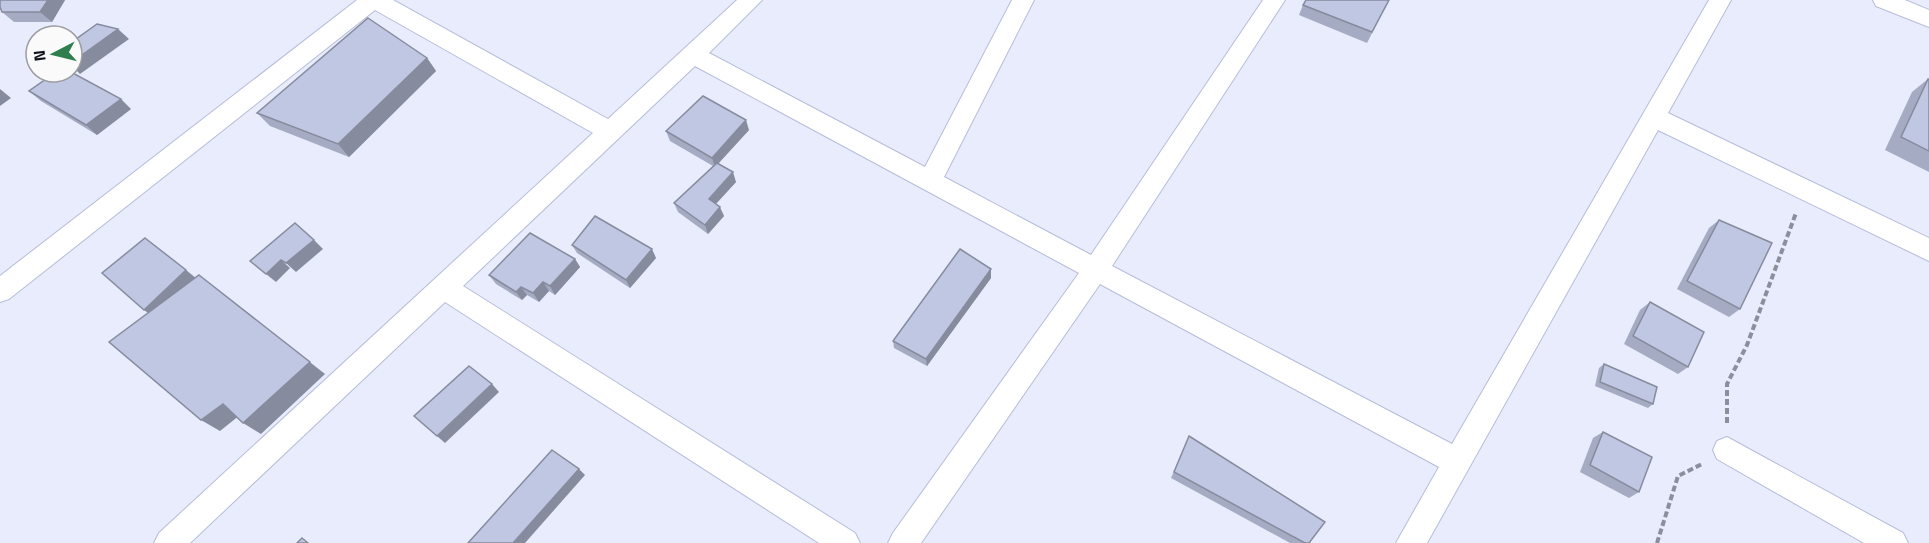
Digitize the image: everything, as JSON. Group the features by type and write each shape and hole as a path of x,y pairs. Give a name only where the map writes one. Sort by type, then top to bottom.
{"street":[{"path":"0,291 374,0 609,131"},
{"path":"168,543 751,0"},
{"path":"930,181 1023,0"},
{"path":"903,543 966,459 1096,269 1274,0"},
{"path":"1411,543 1720,0"},
{"path":"1884,0 1929,19"},
{"path":"692,54 1457,462"},
{"path":"1654,117 1929,250"},
{"path":"443,286 845,543"},
{"path":"1727,450 1893,543"}],"path":[{"path":"1657,543 1677,476 1727,450 1727,384 1747,345 1804,190"}],"building":[{"path":"0,0 48,0 40,12 2,12"},
{"path":"1306,0 1389,0 1372,32 1303,5"},
{"path":"368,18 427,58 338,144 257,113"},
{"path":"97,24 118,29 84,53 84,33"},
{"path":"84,79 121,99 86,125 29,91 39,84 84,84"},
{"path":"1929,79 1929,151 1901,137"},
{"path":"703,96 746,120 712,158 666,131"},
{"path":"717,163 733,172 709,199 720,207 705,225 674,203"},
{"path":"595,216 652,249 626,280 572,245"},
{"path":"1719,220 1772,243 1740,309 1687,281"},
{"path":"295,223 314,240 286,263 281,260 266,274 250,261"},
{"path":"530,233 575,259 550,286 543,282 533,293 521,287 516,292 489,275"},
{"path":"145,238 186,270 144,310 102,273"},
{"path":"960,249 991,269 926,359 893,341"},
{"path":"199,275 310,362 243,423 223,404 201,420 109,342"},
{"path":"1650,302 1704,332 1688,367 1633,336"},
{"path":"1604,364 1657,387 1653,404 1600,382"},
{"path":"469,366 492,384 437,436 414,416"},
{"path":"1603,432 1652,457 1639,492 1590,465"},
{"path":"1189,436 1325,522 1309,543 1305,543 1174,472"},
{"path":"552,450 579,469 513,543 468,543"},
{"path":"302,538 308,543 297,543"}]}
